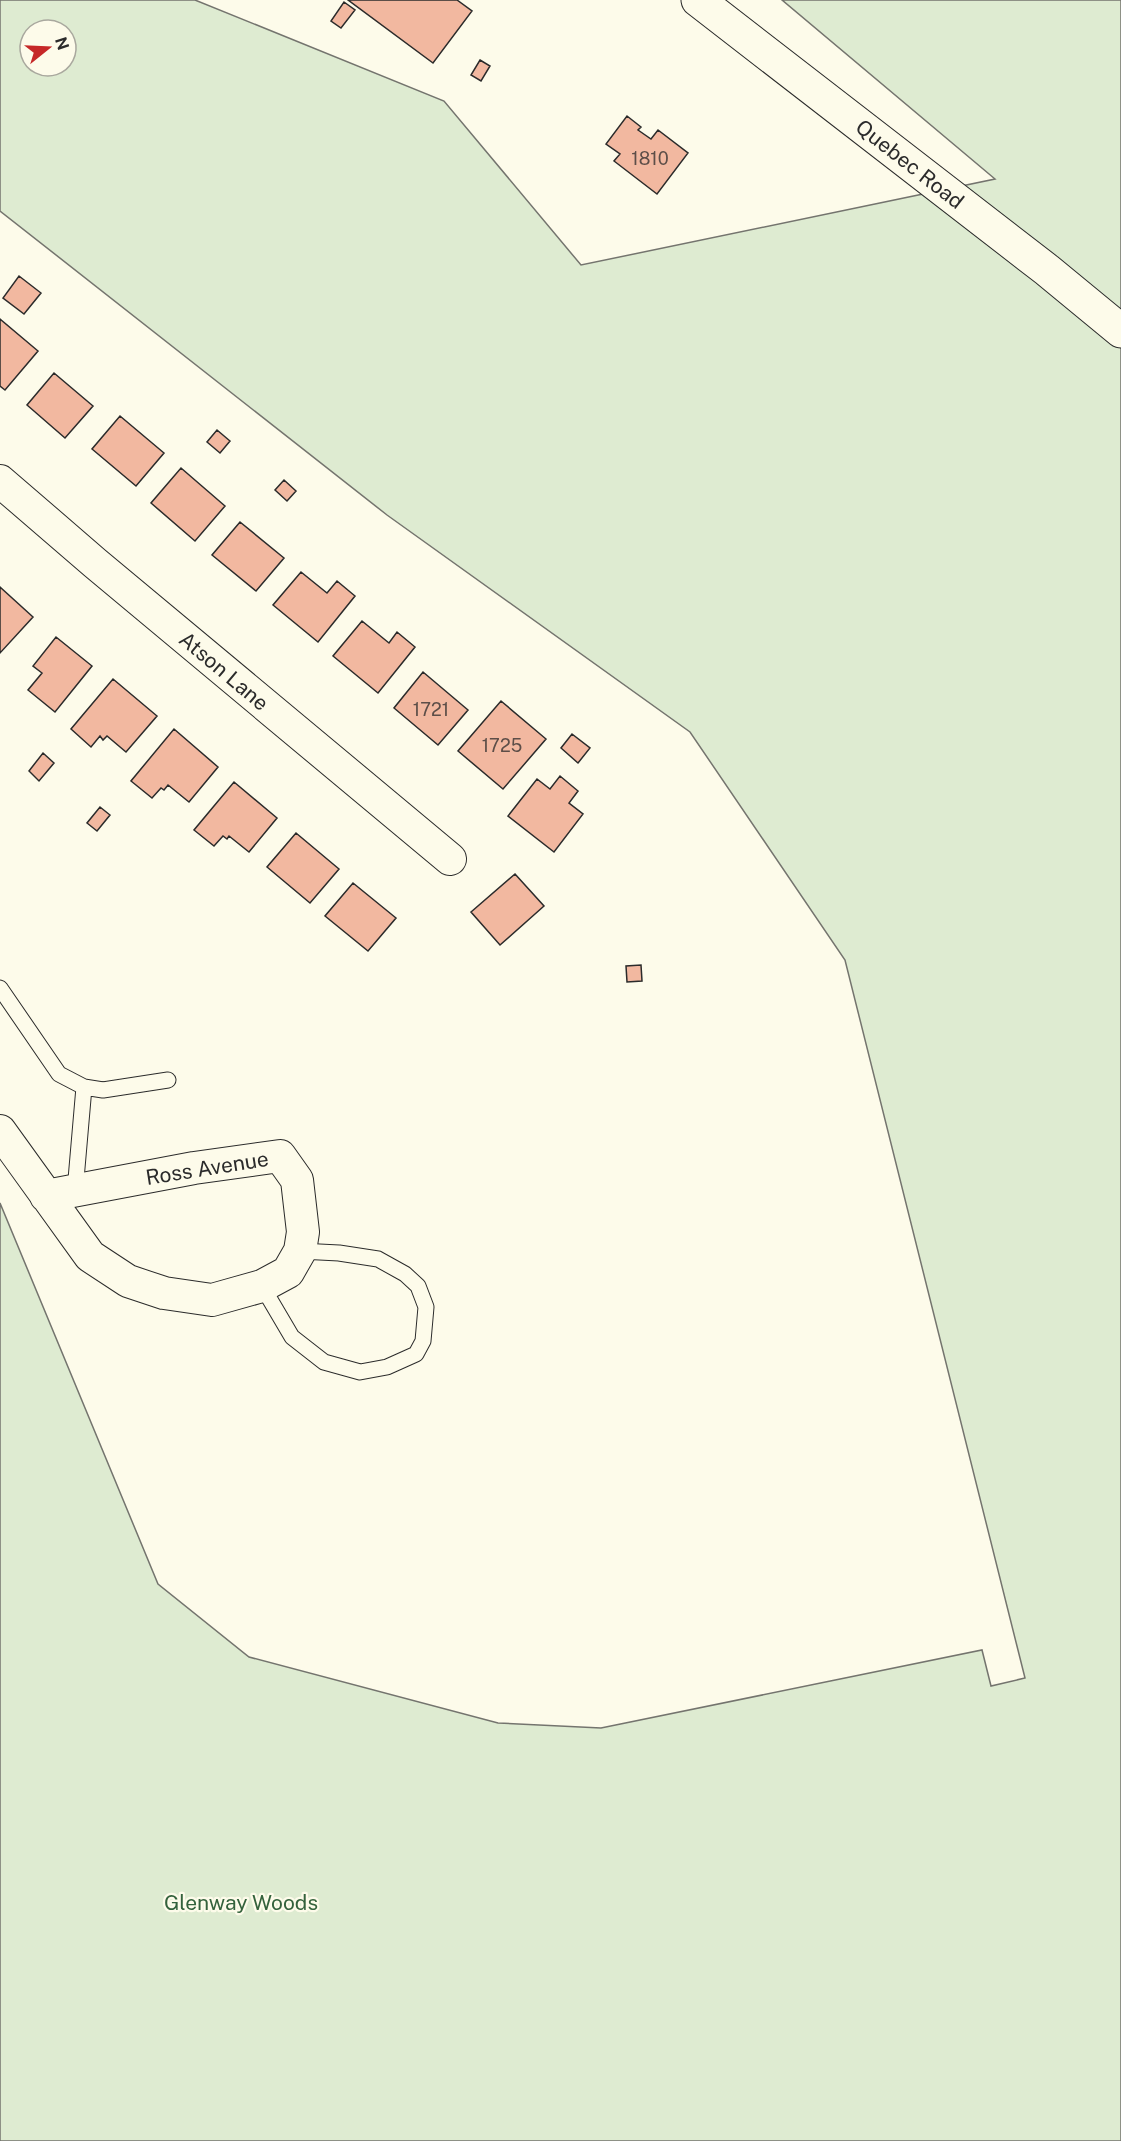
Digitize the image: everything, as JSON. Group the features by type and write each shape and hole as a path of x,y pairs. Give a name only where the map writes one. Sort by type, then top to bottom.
{"street":[{"name":"Quebec Road","path":"698,0 1047,270 1121,331"},
{"name":"Atson Lane","path":"0,481 450,859"},
{"path":"0,1131 61,1194 90,1256 128,1281 164,1293 212,1300 262,1286 288,1272 300,1251"},
{"name":"Ross Avenue","path":"61,1194 194,1168 280,1156 297,1180 303,1232 300,1251"}],"lane":[{"path":"0,988 59,1074 84,1087 103,1090 168,1080"},
{"path":"61,1194 84,1087"},
{"path":"262,1286 292,1337 324,1362 360,1372 387,1367 416,1354 423,1341 426,1307 418,1286 405,1274 378,1259 339,1253 300,1251"}],"green space":[{"name":"Glenway Woods","path":"0,0 195,0 444,101 581,265 995,179 782,0 1121,0 1121,2141 0,2141 0,1203 158,1584 249,1657 498,1723 601,1728 982,1650 991,1686 1025,1678 845,960 690,732 387,515 0,211"}],"building":[{"path":"348,0 457,0 472,11 433,63"},
{"path":"344,2 355,10 341,28 331,21"},
{"path":"480,60 490,66 481,81 471,75"},
{"path":"627,116 641,127 638,130 651,139 658,130 688,153 657,194 614,161 620,154 606,144"},
{"path":"19,276 41,293 24,314 3,298"},
{"path":"0,319 38,351 5,390 0,386"},
{"path":"54,373 93,406 65,438 27,405"},
{"path":"120,416 164,453 136,486 92,449"},
{"path":"217,430 230,441 220,453 207,442"},
{"path":"181,468 225,506 195,541 151,503"},
{"path":"284,480 296,491 287,501 275,490"},
{"path":"240,522 284,558 256,591 212,555"},
{"path":"301,572 327,593 337,581 355,596 318,642 273,605"},
{"path":"0,587 33,617 0,653"},
{"path":"362,621 389,643 397,632 415,647 378,693 333,656"},
{"path":"56,637 92,666 55,712 28,690 42,673 33,666"},
{"path":"423,672 468,710 438,745 394,708"},
{"path":"113,679 157,716 126,752 107,736 103,740 100,736 91,747 71,729"},
{"path":"501,701 546,739 503,789 458,751"},
{"path":"174,729 218,767 189,802 168,785 164,790 161,788 152,798 131,781"},
{"path":"572,734 590,748 578,763 561,748"},
{"path":"43,753 54,763 39,781 29,771"},
{"path":"560,776 578,791 569,803 583,814 554,852 508,816 537,779 550,789"},
{"path":"234,782 277,818 249,852 229,836 227,839 223,836 214,846 194,830"},
{"path":"100,807 110,815 97,831 87,823"},
{"path":"296,833 339,869 310,903 267,867"},
{"path":"515,874 544,906 500,945 471,912"},
{"path":"353,883 396,918 368,951 325,916"},
{"path":"641,965 642,981 627,982 626,966"}]}
